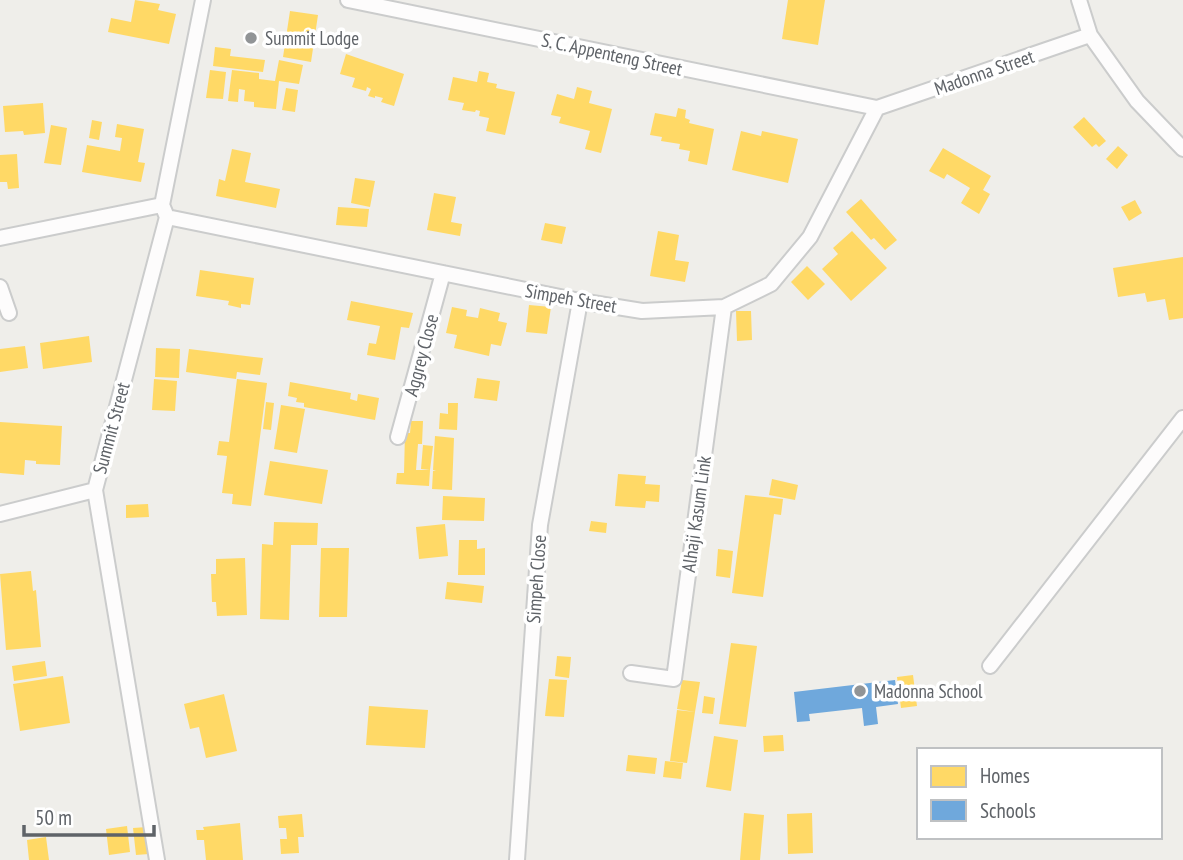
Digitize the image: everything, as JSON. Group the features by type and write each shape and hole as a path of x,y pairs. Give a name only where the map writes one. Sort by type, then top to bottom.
{"street":[{"name":"Summit Street","path":"157,860 95,490 164,211 203,0"},
{"name":"S. C. Appenteng Street","path":"348,0 877,108"},
{"path":"1079,0 1090,35 1137,101 1183,149"},
{"name":"Madonna Street","path":"877,108 1090,35"},
{"name":"Simpeh Street","path":"164,211 580,301 642,311 724,307 771,284 810,237 877,108"},
{"path":"0,238 164,211"},
{"name":"Aggrey Close","path":"398,437 443,273"},
{"path":"0,287 9,313"},
{"name":"Simpeh Close","path":"517,860 540,525 580,301"},
{"name":"Alhaji Kasum Link","path":"631,673 674,679 724,307"},
{"path":"990,666 1183,418"},
{"path":"0,514 95,490"}],"building: Homes":[{"path":"135,0 160,4 158,10 176,14 169,44 108,32 111,18 131,22"},
{"path":"788,0 825,0 818,45 782,39"},
{"path":"290,11 318,15 311,62 283,57"},
{"path":"215,47 231,49 230,56 265,60 263,72 213,66"},
{"path":"346,54 404,74 394,106 381,102 383,98 368,96 371,89 367,87 366,91 352,87 355,78 340,74"},
{"path":"279,60 303,65 299,84 279,81 276,109 254,107 254,102 244,101 245,90 239,89 238,102 228,101 232,70 259,73 259,79 275,81"},
{"path":"210,70 226,72 223,99 206,98"},
{"path":"479,71 489,73 487,82 497,84 496,88 515,92 505,135 486,131 489,118 479,116 480,111 462,110 464,103 448,100 453,77 477,82"},
{"path":"577,87 592,91 589,103 612,109 601,153 585,149 590,131 559,123 561,117 551,115 557,94 574,99"},
{"path":"286,88 298,90 295,112 282,110"},
{"path":"43,103 45,133 24,135 23,131 5,132 3,106"},
{"path":"678,108 686,110 685,118 690,120 689,123 714,129 707,165 688,161 690,151 679,149 680,144 661,141 662,137 650,135 655,113 676,117"},
{"path":"1084,117 1106,141 1099,147 1096,144 1092,147 1073,127"},
{"path":"92,120 102,122 99,140 89,138"},
{"path":"117,124 144,129 138,162 145,163 141,182 82,172 87,145 120,151 122,138 115,137"},
{"path":"51,125 67,128 61,165 44,163"},
{"path":"741,131 761,136 762,131 798,139 788,183 732,170"},
{"path":"1118,146 1128,155 1117,169 1106,159"},
{"path":"943,148 991,176 983,190 990,194 979,214 961,203 970,188 947,174 944,179 929,171"},
{"path":"232,149 251,153 245,182 280,189 276,208 216,196 219,179 225,181"},
{"path":"17,154 19,188 8,189 7,182 0,182 0,155"},
{"path":"355,178 375,181 370,207 351,203"},
{"path":"434,193 456,197 451,222 462,224 460,236 427,230"},
{"path":"861,199 897,240 885,250 874,238 871,240 846,212"},
{"path":"1135,200 1142,213 1129,221 1121,207"},
{"path":"338,207 369,209 367,227 336,225"},
{"path":"545,223 566,227 562,244 541,240"},
{"path":"658,231 679,235 675,260 689,262 685,282 650,276"},
{"path":"852,231 887,268 851,301 822,269 838,254 833,248"},
{"path":"1183,257 1183,318 1169,320 1165,299 1147,302 1145,293 1118,297 1113,268"},
{"path":"807,266 825,284 808,300 791,282"},
{"path":"200,270 254,278 250,305 241,304 241,308 228,305 229,301 196,296"},
{"path":"351,301 413,313 409,328 401,327 395,360 367,355 369,343 376,344 380,326 347,320"},
{"path":"529,305 551,307 547,334 526,332"},
{"path":"452,307 467,310 466,316 478,318 480,308 500,313 498,321 507,323 501,346 491,344 489,356 454,348 457,335 446,333"},
{"path":"736,311 751,311 752,340 737,341"},
{"path":"89,336 92,362 43,369 40,343"},
{"path":"25,346 28,368 0,372 0,349"},
{"path":"156,348 180,349 179,378 155,377"},
{"path":"189,349 263,358 260,375 237,372 236,379 186,372"},
{"path":"477,378 500,381 497,401 474,398"},
{"path":"154,379 177,381 175,411 152,410"},
{"path":"237,379 267,383 251,506 232,504 233,494 222,493 227,456 217,455 219,441 229,442"},
{"path":"290,382 351,393 350,399 357,401 358,394 379,398 375,420 304,407 304,403 296,402 297,398 288,396"},
{"path":"266,402 274,403 271,430 263,429"},
{"path":"448,403 458,403 457,430 439,429 440,413 448,414"},
{"path":"281,405 305,409 297,453 274,449"},
{"path":"411,421 423,421 422,444 418,444 416,470 430,470 429,486 396,484 397,473 404,473 405,433 410,433"},
{"path":"0,422 62,426 60,465 36,464 36,461 25,460 24,475 0,473"},
{"path":"435,436 454,438 452,490 432,489 433,471 436,470 433,470"},
{"path":"423,445 433,446 430,470 421,469"},
{"path":"270,461 328,470 322,504 264,495"},
{"path":"618,474 646,476 645,484 660,485 659,502 646,501 645,508 615,506"},
{"path":"772,479 798,485 795,500 769,495"},
{"path":"745,495 783,499 781,515 774,514 763,597 732,593"},
{"path":"443,496 485,498 484,521 442,520"},
{"path":"148,504 149,517 126,518 126,505"},
{"path":"591,521 607,523 606,533 589,531"},
{"path":"274,522 318,523 317,545 291,545 289,620 260,619 262,544 273,545"},
{"path":"445,524 448,556 419,559 416,527"},
{"path":"459,540 477,540 477,549 485,548 485,575 458,575"},
{"path":"321,548 349,548 347,617 319,617"},
{"path":"718,549 733,551 730,578 716,576"},
{"path":"245,558 247,615 217,616 216,602 212,602 211,574 216,574 216,559"},
{"path":"31,571 33,591 36,590 41,647 6,650 0,574"},
{"path":"447,582 484,586 482,603 445,599"},
{"path":"731,643 757,646 746,727 719,724"},
{"path":"557,656 571,657 569,678 555,676"},
{"path":"45,661 47,676 14,681 12,666"},
{"path":"913,675 917,706 901,708 897,677"},
{"path":"63,676 70,723 20,731 13,684"},
{"path":"549,679 567,680 564,717 545,716"},
{"path":"682,680 700,682 695,712 677,709"},
{"path":"224,694 237,751 206,758 199,727 190,729 184,704"},
{"path":"704,696 715,698 713,714 702,713"},
{"path":"369,706 428,710 425,748 366,745"},
{"path":"677,710 695,712 687,763 670,761"},
{"path":"783,735 784,751 764,752 763,736"},
{"path":"714,736 738,740 731,791 706,787"},
{"path":"628,755 657,758 655,774 626,771"},
{"path":"665,761 683,763 681,779 663,777"},
{"path":"744,813 764,815 760,860 740,860"},
{"path":"812,813 813,853 788,854 787,814"},
{"path":"302,814 304,837 298,837 299,853 281,854 280,839 287,839 286,828 279,828 278,816"},
{"path":"240,823 243,860 206,860 204,840 197,840 196,830"},
{"path":"127,826 130,852 109,855 106,829"},
{"path":"147,827 149,854 136,855 133,828"},
{"path":"46,837 49,860 29,860 27,840"}],"building: Schools":[{"path":"895,680 898,704 876,707 878,724 864,726 862,708 809,714 810,721 797,722 794,692"}],"place":[{"name":"Summit Lodge","path":"251,38"},
{"name":"Madonna School","path":"860,691"}]}
